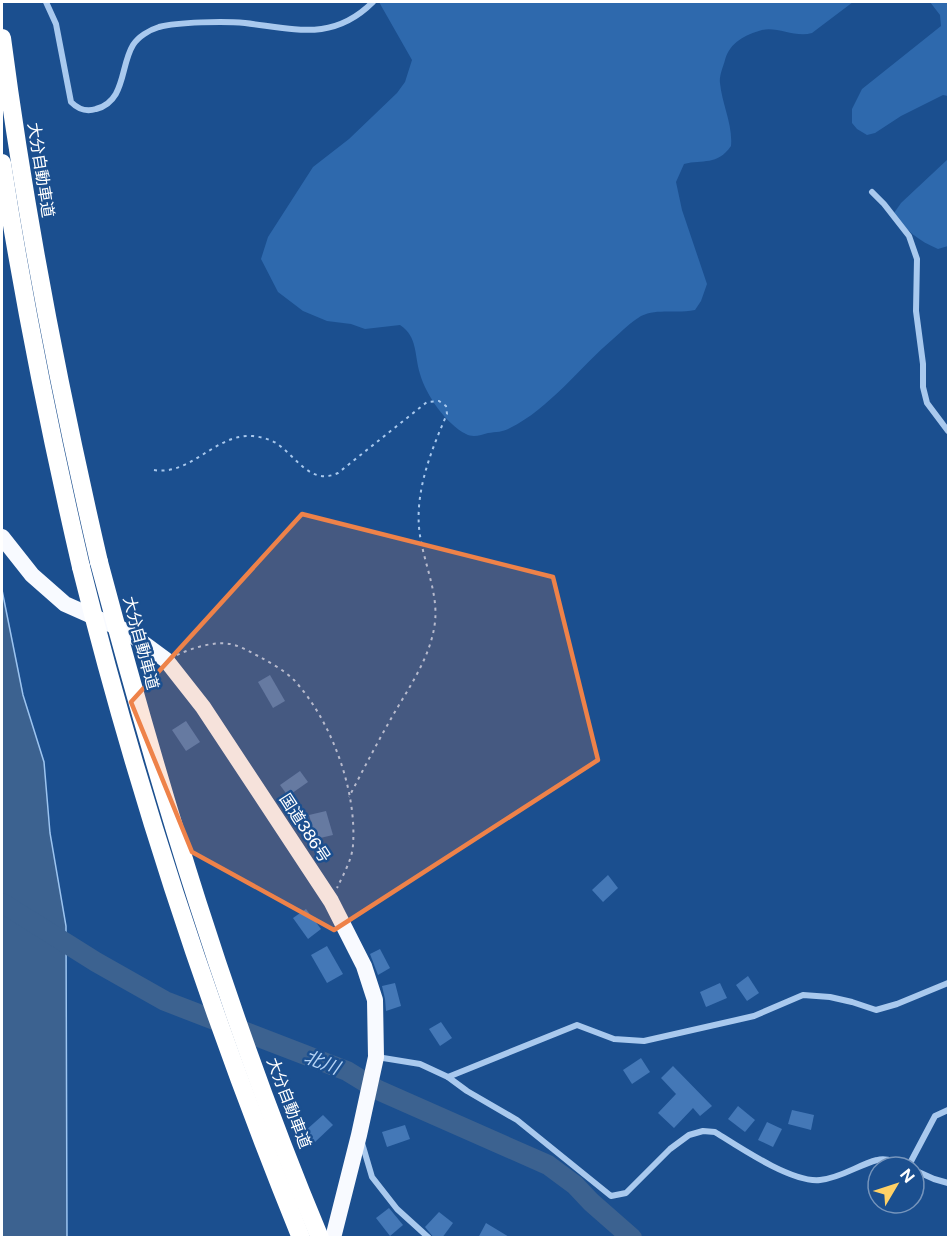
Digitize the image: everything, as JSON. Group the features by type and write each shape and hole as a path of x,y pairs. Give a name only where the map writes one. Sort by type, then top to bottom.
{"highway":[{"name":"大分自動車道","path":"2,38 38,274 72,445 99,562 144,729 196,902 258,1077 320,1238"},
{"path":"2,163 39,377 81,567 124,728 180,912 239,1081 301,1238"},
{"name":"国道386号","path":"2,537 32,575 65,604 128,632 166,660 203,707 331,901 364,966 375,1000 375,1062 333,1238"}],"street":[{"path":"46,2 56,24 71,102 76,107 90,111 102,108 112,99 122,81 132,46 151,30 168,25 243,23 279,30 307,31 348,21 374,2"},
{"path":"872,192 909,236 917,259 916,311 923,364 923,387 927,403 948,431"},
{"path":"448,1077 577,1025 614,1039 644,1041 754,1016 804,995 841,999 876,1010 948,983"},
{"path":"375,1062 420,1064 448,1077 467,1091 517,1120 611,1196 626,1193 670,1149 689,1135 704,1131 715,1132 788,1173 819,1181 866,1165"},
{"path":"914,1155 935,1116 948,1110"},
{"path":"359,1135 372,1177 397,1209 429,1238"},
{"path":"926,1176 948,1183"}],"path":[{"path":"154,470 177,468 226,440 243,435 261,437 276,443 313,475 331,476 427,402 439,401 446,406 447,414 425,471 418,511 420,540 432,590 434,628 426,659 349,797"},
{"path":"166,660 201,646 230,644 271,663 292,679 314,705 344,771 352,817 353,847 331,901"}],"highlighted area":[{"path":"302,514 553,577 598,760 334,930 192,852 131,702"}],"shaded area":[{"path":"379,2 853,2 812,33 762,30 739,40 730,48 720,80 731,146 715,159 684,164 676,182 682,210 707,284 695,310 654,312 641,316 601,350 538,410 505,430 474,436 466,434 451,423 432,400 420,374 413,341 400,325 365,329 351,324 327,321 303,311 278,292 261,259 268,237 313,167 349,139 397,93 405,82 412,60"},
{"path":"930,2 948,2 948,96 943,95 901,116 875,133 867,135 852,123 852,109 862,89 941,26 940,15"},
{"path":"948,159 948,246 938,249 913,234 894,213 901,203"},
{"path":"2,590 23,695 44,762 50,833 66,926 67,1237 2,1237"}],"building":[{"path":"270,675 285,701 273,708 258,682"},
{"path":"186,721 200,742 186,751 172,730"},
{"path":"300,771 308,782 288,796 280,785"},
{"path":"326,811 333,835 316,839 309,815"},
{"path":"608,875 618,888 603,902 592,890"},
{"path":"306,909 321,929 308,939 293,918"},
{"path":"327,946 343,974 327,983 311,955"},
{"path":"380,949 390,968 378,975 370,954"},
{"path":"748,976 759,993 747,1001 736,985"},
{"path":"395,983 401,1006 386,1011 382,986"},
{"path":"720,983 727,998 706,1007 700,992"},
{"path":"441,1022 452,1038 440,1046 429,1029"},
{"path":"641,1058 650,1072 632,1084 623,1070"},
{"path":"673,1066 712,1106 700,1116 693,1108 674,1128 658,1113 676,1094 661,1078"},
{"path":"738,1106 755,1120 745,1132 728,1119"},
{"path":"792,1110 814,1115 811,1130 788,1124"},
{"path":"323,1115 333,1125 315,1142 305,1131"},
{"path":"767,1122 782,1129 773,1147 758,1140"},
{"path":"405,1125 410,1139 387,1147 382,1132"},
{"path":"389,1208 403,1225 390,1236 376,1218"},
{"path":"439,1212 453,1223 442,1238 434,1238 425,1227"},
{"path":"486,1223 511,1238 478,1238"}],"waterway":[{"name":"北川","path":"2,903 96,962 165,1001 347,1071 378,1090 548,1165 575,1185 632,1238"}]}
